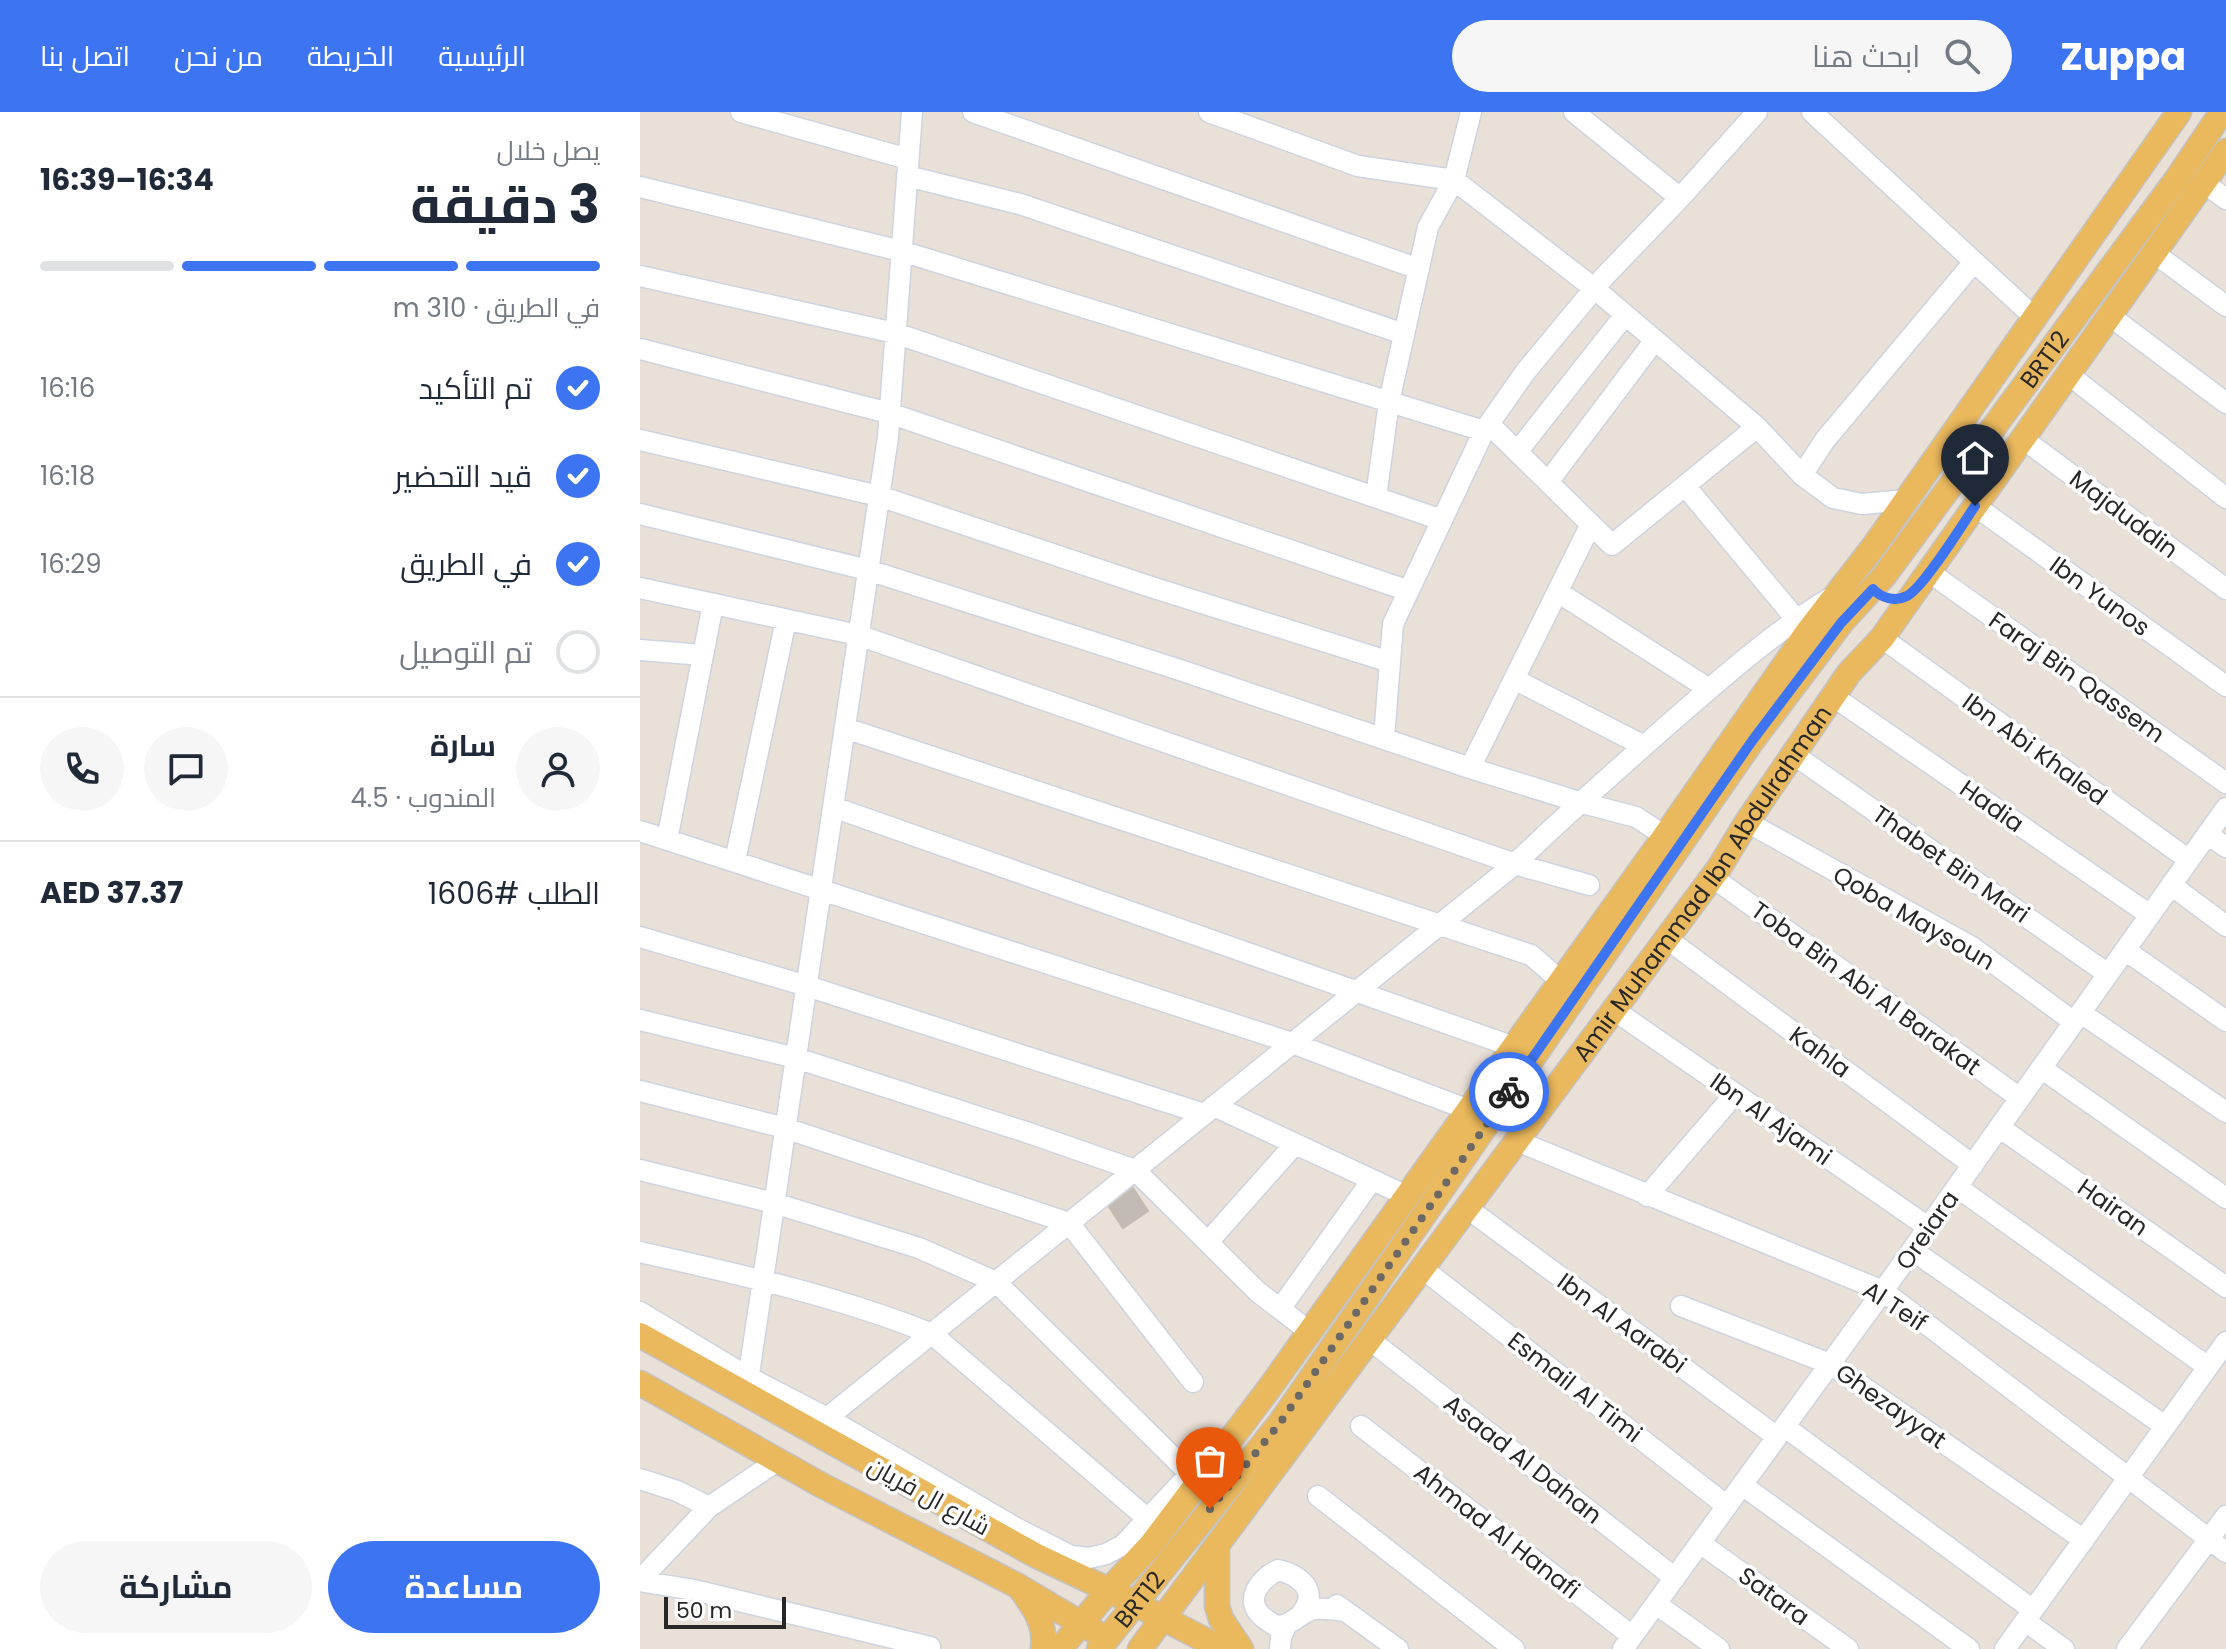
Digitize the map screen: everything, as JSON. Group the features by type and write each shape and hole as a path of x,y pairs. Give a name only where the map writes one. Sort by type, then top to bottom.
{"main road":[{"name":"BRT12","path":"1111,1646 1135,1604 1280,1423 1752,741 1841,623 1873,589 2176,180 2222,112"},
{"path":"1060,1649 1151,1545 1268,1390 1665,836 1803,624 1834,596 1874,546 2175,114"},
{"name":"Amir Muhammad Ibn Abdulrahman","path":"1140,1649 1712,877 1849,673 1882,638 2226,151"},
{"path":"1874,546 1865,567 1867,582 1884,597 1899,598 1912,592 1926,576"},
{"path":"1803,624 1841,623 1854,633 1857,649 1849,673"},
{"name":"شارع ال فريان","path":"640,1335 747,1385 819,1424 1035,1555 1222,1649"},
{"name":"شارع ال فريان","path":"640,1383 823,1486 1018,1586 1111,1646"},
{"path":"985,1527 1016,1528"},
{"path":"1217,1548 1217,1606 1221,1619 1241,1649"},
{"name":"شارع ال فريان","path":"1018,1586 1034,1606 1043,1625 1043,1649"}],"street":[{"path":"741,112 1404,334"},
{"path":"640,1312 747,1385 879,496 889,413 912,112"},
{"path":"973,112 1419,269"},
{"path":"1209,112 1358,166 1454,180 1595,289 1757,427 1802,475 1833,498 1862,504 1906,500"},
{"path":"1384,738 1393,624 1487,428 1526,371 1604,277 1757,112"},
{"path":"1812,112 2034,317"},
{"path":"1376,497 1389,402 1428,227 1454,180 1467,113"},
{"path":"1583,115 1680,198"},
{"path":"2204,183 2226,199"},
{"path":"640,187 901,251 1389,402 1487,428 1517,452 1612,545 1757,427"},
{"path":"2154,253 2226,306"},
{"path":"1802,475 1825,440 1974,262"},
{"path":"640,276 895,333 1442,520"},
{"path":"1517,452 1625,315"},
{"path":"2110,316 2226,403"},
{"path":"1548,482 1655,340"},
{"path":"640,349 889,413 1409,591"},
{"path":"2068,374 2226,498"},
{"name":"Majduddin","path":"2023,439 2226,589"},
{"path":"640,440 879,496 1148,586 1390,662"},
{"path":"1268,1390 1123,1545 1089,1558 1071,1556 819,1424 1515,864 1579,802 1709,689 1803,624 1685,486"},
{"name":"Ibn Yunos","path":"1975,506 2226,686"},
{"path":"640,514 868,570 1180,670 1470,768 1636,817 1665,836"},
{"path":"1470,768 1591,524"},
{"name":"Faraj Bin Qassem","path":"1926,576 2226,783"},
{"path":"640,588 858,635 1515,864 1589,885"},
{"path":"1558,592 1709,689"},
{"path":"667,840 713,604"},
{"path":"735,861 786,620"},
{"name":"Ibn Abi Khaled","path":"1882,638 2189,860"},
{"path":"640,650 703,655"},
{"path":"1514,679 1644,746"},
{"name":"Hadia","path":"1834,697 2150,915"},
{"path":"845,728 1531,955 1561,981"},
{"name":"Thabet Bin Mari","path":"1793,754 2108,974"},
{"path":"833,807 1514,1047"},
{"name":"Oreiara","path":"1628,1643 2226,808"},
{"name":"Qoba Maysoun","path":"1747,822 1972,947 2226,1112"},
{"path":"640,831 1292,1043 1469,1110"},
{"path":"2207,834 2226,847"},
{"name":"Toba Bin Abi Al Barakat","path":"1712,877 2020,1098"},
{"path":"2171,885 2226,926"},
{"path":"640,937 1209,1110 1295,1144 1407,1196"},
{"name":"Kahla","path":"1667,939 1973,1165"},
{"path":"2125,950 2226,1021"},
{"name":"Ibn Al Ajami","path":"1614,1010 1928,1227"},
{"path":"640,1020 796,1058 1135,1170 1258,1292 1310,1332"},
{"path":"2041,1068 2226,1198"},
{"path":"640,1091 785,1128 1069,1223 1193,1382"},
{"path":"1647,1196 1735,1094"},
{"name":"Hairan","path":"1999,1127 2226,1287"},
{"name":"Al Teif","path":"1517,1141 1883,1291 2218,1546"},
{"path":"1208,1242 1295,1144"},
{"path":"640,1170 774,1203 919,1248 996,1282 1190,1474"},
{"path":"1280,1309 1372,1180"},
{"path":"1957,1187 2208,1367"},
{"name":"Ibn Al Aarabi","path":"1467,1208 1781,1432 2029,1616 2064,1649"},
{"path":"1912,1250 2165,1426"},
{"path":"640,1252 763,1280 932,1334 1148,1519"},
{"name":"Esmail Al Timi","path":"1423,1269 1727,1506"},
{"name":"Ghezayyat","path":"1681,1306 1830,1364 2084,1540"},
{"name":"Asaad Al Dahan","path":"1370,1340 1675,1578"},
{"path":"2005,1649 2226,1342"},
{"name":"Ahmad Al Hanafi","path":"1361,1426 1628,1643"},
{"path":"640,1580 709,1507 777,1461"},
{"path":"640,1479 677,1491 709,1507"},
{"path":"1742,1485 1969,1649"},
{"path":"1318,1496 1514,1649"},
{"path":"2127,1649 2218,1546 2226,1516"},
{"name":"Satara","path":"1700,1543 1848,1649"},
{"path":"1345,1611 1316,1609 1275,1625 1259,1614 1254,1604 1256,1589 1265,1576 1278,1570 1294,1573 1398,1649"},
{"path":"1280,1649 1281,1637 1308,1604 1302,1579"},
{"path":"640,1580 723,1597 929,1649"},
{"path":"1656,1604 1719,1649"}],"building":[{"path":"1133,1188 1148,1211 1123,1228 1109,1207"}],"way so far":[{"path":"1210,1509 1280,1423 1509,1092"}],"route":[{"path":"1509,1092 1752,741 1841,623 1873,589 1877,594 1891,599 1912,592 1975,506"}]}
